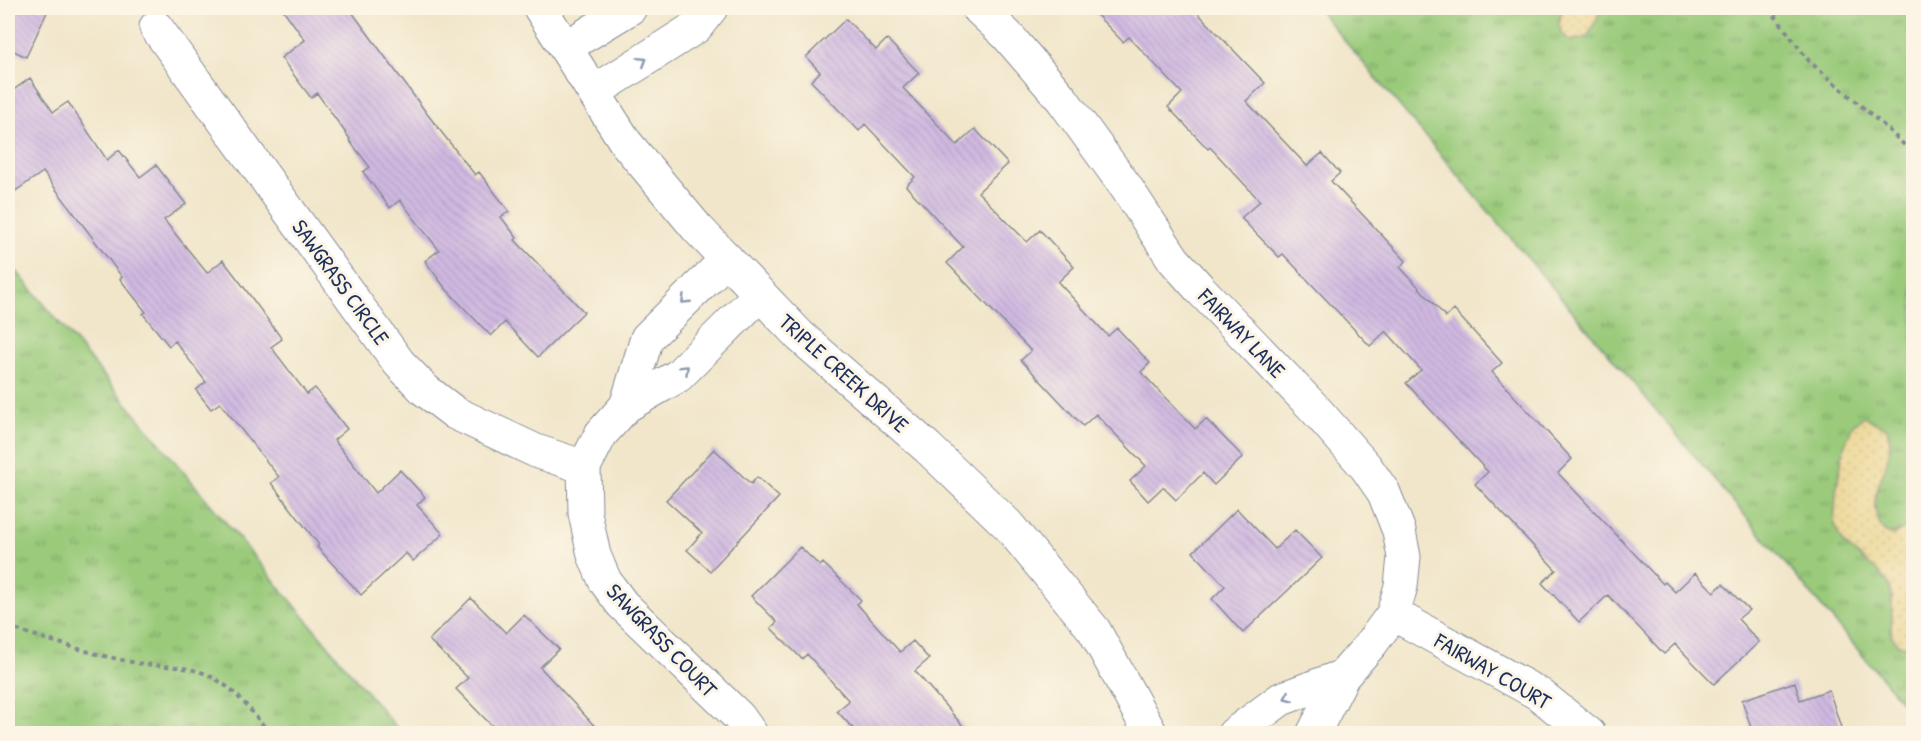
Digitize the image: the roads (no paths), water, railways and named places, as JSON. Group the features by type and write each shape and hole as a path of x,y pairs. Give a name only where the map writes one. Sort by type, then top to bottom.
{"street":[{"name":"TRIPLE CREEK DRIVE","path":"540,8 626,143 698,228 800,336 928,448 1008,525 1094,630 1151,734"},
{"path":"566,47 630,8"},
{"path":"594,92 696,27 711,8"},
{"name":"FAIRWAY LANE","path":"978,8 1007,35 1062,99 1126,187 1174,260 1315,410 1366,467 1384,493 1399,531 1404,556 1401,586 1393,614 1343,676 1313,734"},
{"name":"SAWGRASS CIRCLE","path":"156,27 399,363 425,390 455,413 536,451 584,467"},
{"name":"SAWGRASS COURT","path":"626,406 646,338 727,259"},
{"name":"SAWGRASS COURT","path":"751,734 739,717 622,604 605,581 594,555 585,513 584,467 601,434 626,406 678,376 760,294"},
{"name":"FAIRWAY COURT","path":"1393,614 1539,694 1590,734"},
{"name":"FAIRWAY LANE","path":"1234,734 1281,699 1343,676"}]}
